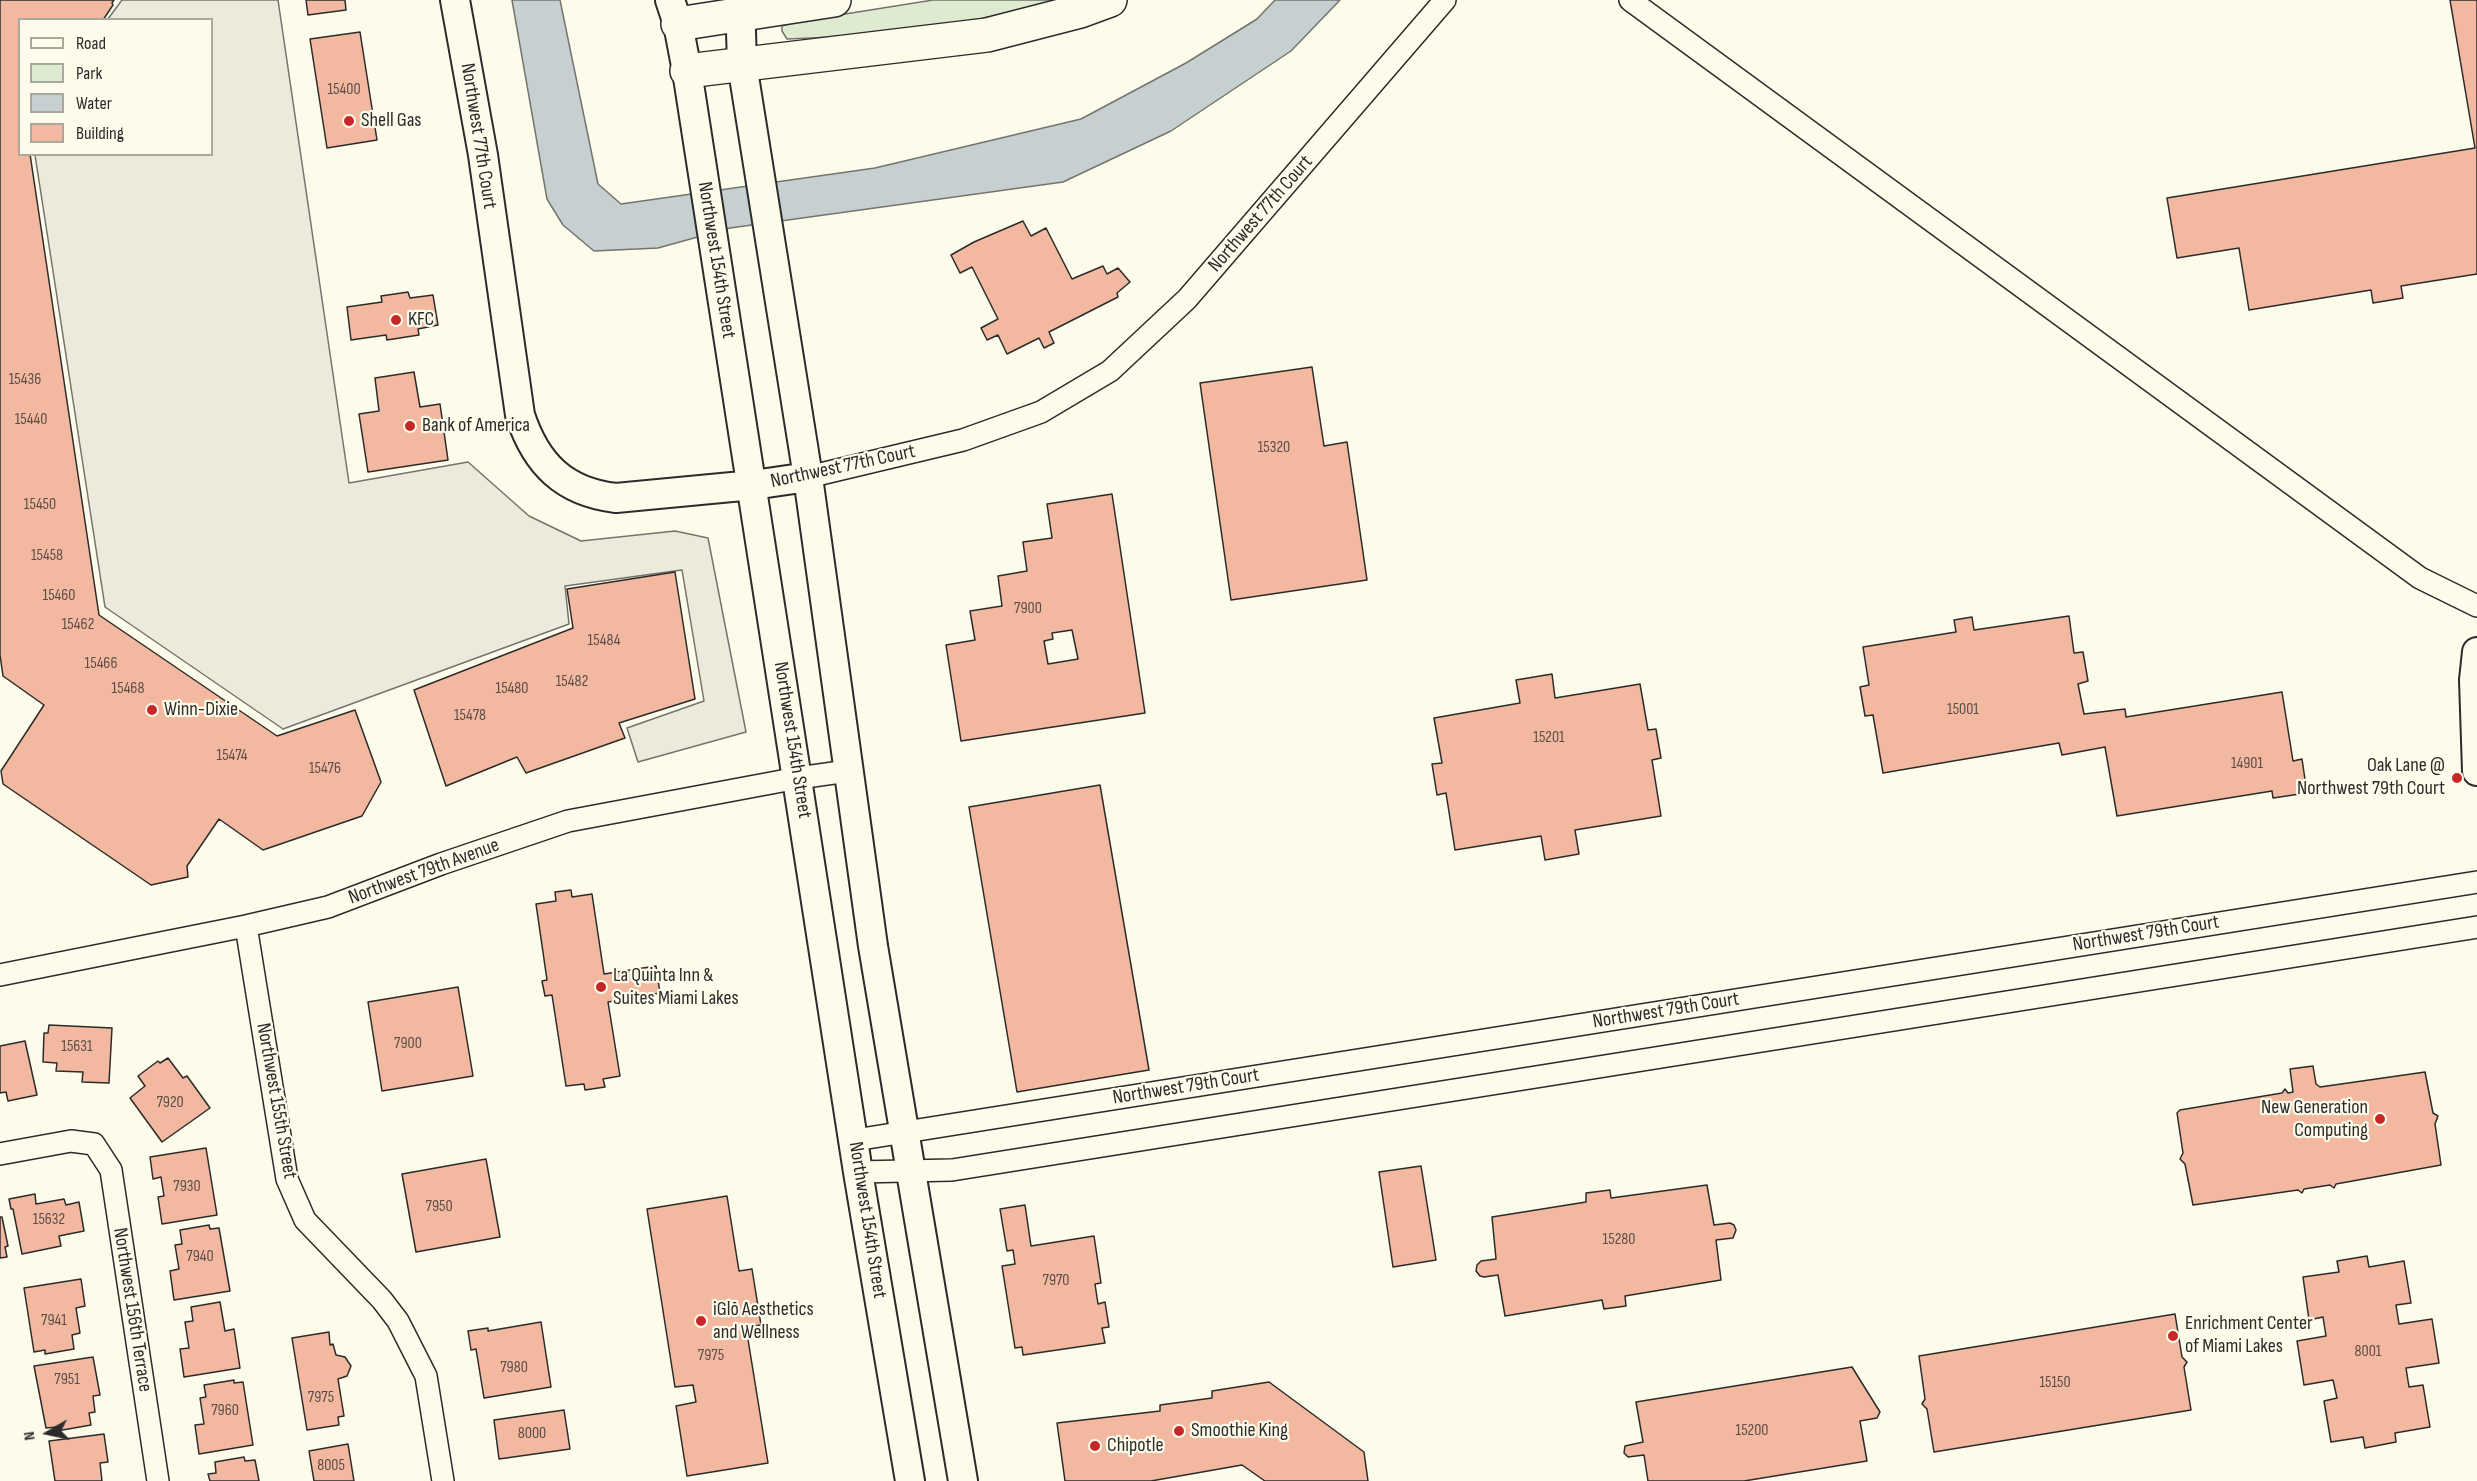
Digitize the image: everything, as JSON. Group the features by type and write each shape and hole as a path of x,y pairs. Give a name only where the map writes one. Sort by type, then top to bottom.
{"highway":[{"path":"674,12 834,0"},
{"path":"687,71 987,35 1080,11 1110,0"}],"main road":[{"name":"Northwest 77th Court","path":"455,0 483,155 520,416 528,438 558,477 597,496 616,498 753,485 808,477"},
{"path":"740,8 742,64 808,477 848,771 909,1172 963,1481"},
{"name":"Northwest 154th Street","path":"674,12 687,71 714,256 753,485 855,1140 858,1172 910,1481"},
{"path":"2477,652 2474,680 2477,771"}],"street":[{"name":"Northwest 77th Court","path":"808,477 963,440 1041,412 1110,371 1187,299 1445,0"},
{"path":"1630,0 2420,578 2477,606"},
{"name":"Northwest 79th Avenue","path":"0,975 246,926 328,907 441,864 568,821 798,778 848,771"},
{"name":"Northwest 79th Court","path":"855,1140 2477,882"},
{"name":"Northwest 155th Street","path":"246,926 287,1179 305,1220 382,1300 398,1321 426,1376 443,1481"},
{"path":"858,1172 952,1170 1242,1126 2477,927"},
{"name":"Northwest 156th Terrace","path":"0,1154 71,1141 94,1143 111,1170 158,1481"}],"green space":[{"path":"933,0 1075,0 968,21 859,35 787,39 782,31 782,26 795,22"}],"shaded area":[{"path":"122,0 278,0 349,483 468,462 529,516 581,541 675,531 708,538 746,732 638,762 627,728 704,701 682,570 565,586 569,624 283,729 105,607 35,156 213,156 213,18 109,18"}],"water":[{"path":"512,0 560,0 598,184 621,204 875,168 1081,119 1186,63 1257,19 1275,0 1340,0 1291,51 1171,131 1063,182 730,228 658,248 594,251 563,225 547,199"}],"building":[{"path":"0,0 114,0 104,18 18,18 18,156 30,156 99,615 277,736 355,710 381,782 362,816 263,850 219,819 187,866 188,877 151,885 3,784 1,771 44,705 3,676 0,655"},
{"path":"306,0 345,0 346,10 308,15"},
{"path":"2450,0 2477,0 2477,274 2401,286 2403,298 2373,303 2371,290 2249,310 2239,248 2177,258 2167,198 2475,148"},
{"path":"360,32 377,140 327,148 310,39"},
{"path":"1023,221 1031,236 1046,228 1072,279 1103,266 1107,274 1118,268 1130,282 1117,293 1118,297 1049,332 1054,343 1044,348 1039,338 1007,354 998,335 987,340 981,328 998,319 972,267 960,273 951,255 974,242"},
{"path":"408,292 410,298 433,295 438,325 418,329 419,335 387,340 386,335 351,340 347,307 382,302 381,296"},
{"path":"1312,367 1324,446 1347,442 1367,580 1231,600 1200,383"},
{"path":"414,372 420,407 440,404 448,460 368,472 359,414 379,411 375,378"},
{"path":"1112,494 1145,713 961,741 946,645 975,640 970,611 1002,606 998,576 1027,571 1023,542 1052,538 1047,504","holes":["1072,630 1078,659 1048,664 1044,641 1053,639 1052,633"]},
{"path":"675,572 695,699 619,723 625,738 526,773 517,757 446,786 414,690 573,628 567,589"},
{"path":"2069,616 2074,653 2083,652 2088,681 2078,684 2084,714 2125,709 2126,717 2282,692 2293,761 2302,759 2307,793 2273,798 2272,791 2117,816 2105,747 2062,755 2059,743 1883,773 1873,715 1865,716 1860,687 1869,685 1863,647 1956,632 1954,620 1972,617 1974,630"},
{"path":"1552,674 1555,698 1640,684 1648,730 1656,729 1661,758 1652,760 1661,816 1575,830 1579,854 1545,860 1541,836 1455,850 1446,793 1437,795 1432,764 1442,763 1434,718 1520,703 1516,680"},
{"path":"1100,785 1149,1070 1017,1092 969,807"},
{"name":"La Quinta Inn & Suites Miami Lakes","path":"571,890 572,897 592,894 604,974 656,966 660,993 608,1002 620,1076 603,1079 605,1087 585,1090 584,1084 566,1086 552,995 545,996 542,981 547,980 536,904 556,901 555,892"},
{"path":"458,987 473,1076 382,1091 368,1002"},
{"path":"49,1025 112,1028 109,1083 82,1082 83,1072 56,1071 57,1063 43,1062 44,1033 48,1033"},
{"path":"25,1041 37,1095 8,1101 6,1092 0,1093 0,1046"},
{"path":"168,1058 183,1078 187,1076 210,1108 162,1142 130,1098 145,1086 138,1076 158,1061 160,1063"},
{"path":"2313,1066 2316,1084 2320,1087 2425,1072 2433,1113 2438,1116 2435,1124 2441,1165 2336,1184 2334,1188 2330,1185 2304,1189 2302,1193 2298,1190 2193,1205 2185,1164 2180,1159 2183,1153 2177,1113 2180,1110 2282,1093 2285,1089 2288,1093 2293,1092 2290,1069"},
{"path":"206,1148 217,1215 162,1224 158,1197 164,1196 161,1177 153,1179 150,1157"},
{"path":"486,1159 500,1237 416,1252 402,1174"},
{"path":"1421,1166 1436,1260 1393,1267 1379,1172"},
{"path":"1707,1185 1714,1225 1730,1223 1736,1230 1733,1238 1716,1240 1721,1280 1625,1296 1626,1306 1604,1309 1602,1300 1505,1316 1498,1275 1484,1277 1476,1271 1481,1261 1496,1259 1492,1217 1586,1202 1586,1193 1610,1190 1611,1198"},
{"path":"35,1194 36,1204 64,1199 66,1205 79,1202 84,1231 59,1236 61,1246 22,1254 9,1199"},
{"path":"727,1196 739,1271 752,1269 761,1325 746,1327 768,1463 687,1476 676,1406 696,1402 693,1385 675,1387 647,1209"},
{"path":"1025,1205 1031,1246 1094,1236 1101,1283 1095,1284 1098,1304 1105,1302 1109,1327 1102,1328 1105,1343 1023,1355 1022,1347 1015,1348 1002,1266 1015,1264 1013,1250 1007,1251 1000,1209"},
{"path":"0,1217 2,1217 8,1246 5,1247 7,1257 0,1258"},
{"path":"209,1225 210,1229 219,1228 230,1291 174,1300 170,1271 179,1269 175,1245 182,1244 180,1230"},
{"path":"2367,1256 2369,1267 2404,1261 2411,1303 2396,1305 2399,1324 2432,1319 2439,1363 2406,1368 2409,1387 2423,1385 2430,1427 2395,1433 2396,1442 2365,1448 2363,1437 2331,1442 2324,1401 2337,1398 2333,1380 2304,1385 2297,1341 2326,1336 2323,1317 2309,1320 2303,1277 2339,1272 2337,1261"},
{"path":"81,1279 85,1306 76,1308 80,1333 72,1335 74,1349 45,1354 45,1350 34,1352 24,1288"},
{"path":"220,1302 225,1331 234,1329 240,1368 184,1377 180,1349 189,1348 185,1322 193,1321 191,1307"},
{"path":"2175,1314 2182,1357 2187,1362 2184,1367 2191,1410 1934,1452 1927,1409 1922,1404 1925,1399 1919,1356"},
{"path":"541,1322 551,1387 484,1398 476,1349 471,1350 468,1331 488,1328 488,1331"},
{"path":"329,1332 330,1345 333,1344 336,1355 345,1357 351,1366 347,1376 338,1379 344,1416 338,1417 339,1425 307,1430 292,1338"},
{"path":"93,1357 100,1395 93,1396 95,1412 89,1413 91,1425 57,1431 57,1427 46,1428 34,1366"},
{"path":"1852,1367 1880,1412 1877,1418 1860,1421 1867,1461 1744,1481 1648,1481 1644,1455 1628,1457 1624,1453 1625,1446 1643,1442 1636,1402"},
{"path":"234,1380 234,1383 243,1382 253,1445 199,1454 195,1425 204,1424 200,1398 206,1397 204,1385"},
{"path":"1269,1382 1364,1452 1368,1481 1265,1481 1242,1465 1151,1481 1065,1481 1057,1423 1160,1411 1160,1405 1212,1398 1212,1391"},
{"path":"564,1410 570,1449 499,1459 494,1420"},
{"path":"104,1434 108,1462 100,1463 102,1481 55,1481 49,1441"},
{"path":"348,1444 354,1481 314,1481 309,1451"},
{"path":"244,1457 245,1461 255,1460 259,1481 210,1481 208,1474 216,1473 215,1462"}],"place":[{"name":"Shell Gas","path":"349,121"},
{"name":"KFC","path":"396,320"},
{"name":"Bank of America","path":"410,426"},
{"name":"Winn-Dixie","path":"152,710"},
{"name":"Oak Lane @ Northwest 79th Court","path":"2457,778"},
{"name":"La Quinta Inn & Suites Miami Lakes","path":"601,987"},
{"name":"New Generation Computing","path":"2380,1119"},
{"name":"iGlō Aesthetics and Wellness","path":"701,1321"},
{"name":"Enrichment Center of Miami Lakes","path":"2173,1336"},
{"name":"Smoothie King","path":"1179,1431"},
{"name":"Chipotle","path":"1095,1446"}]}
